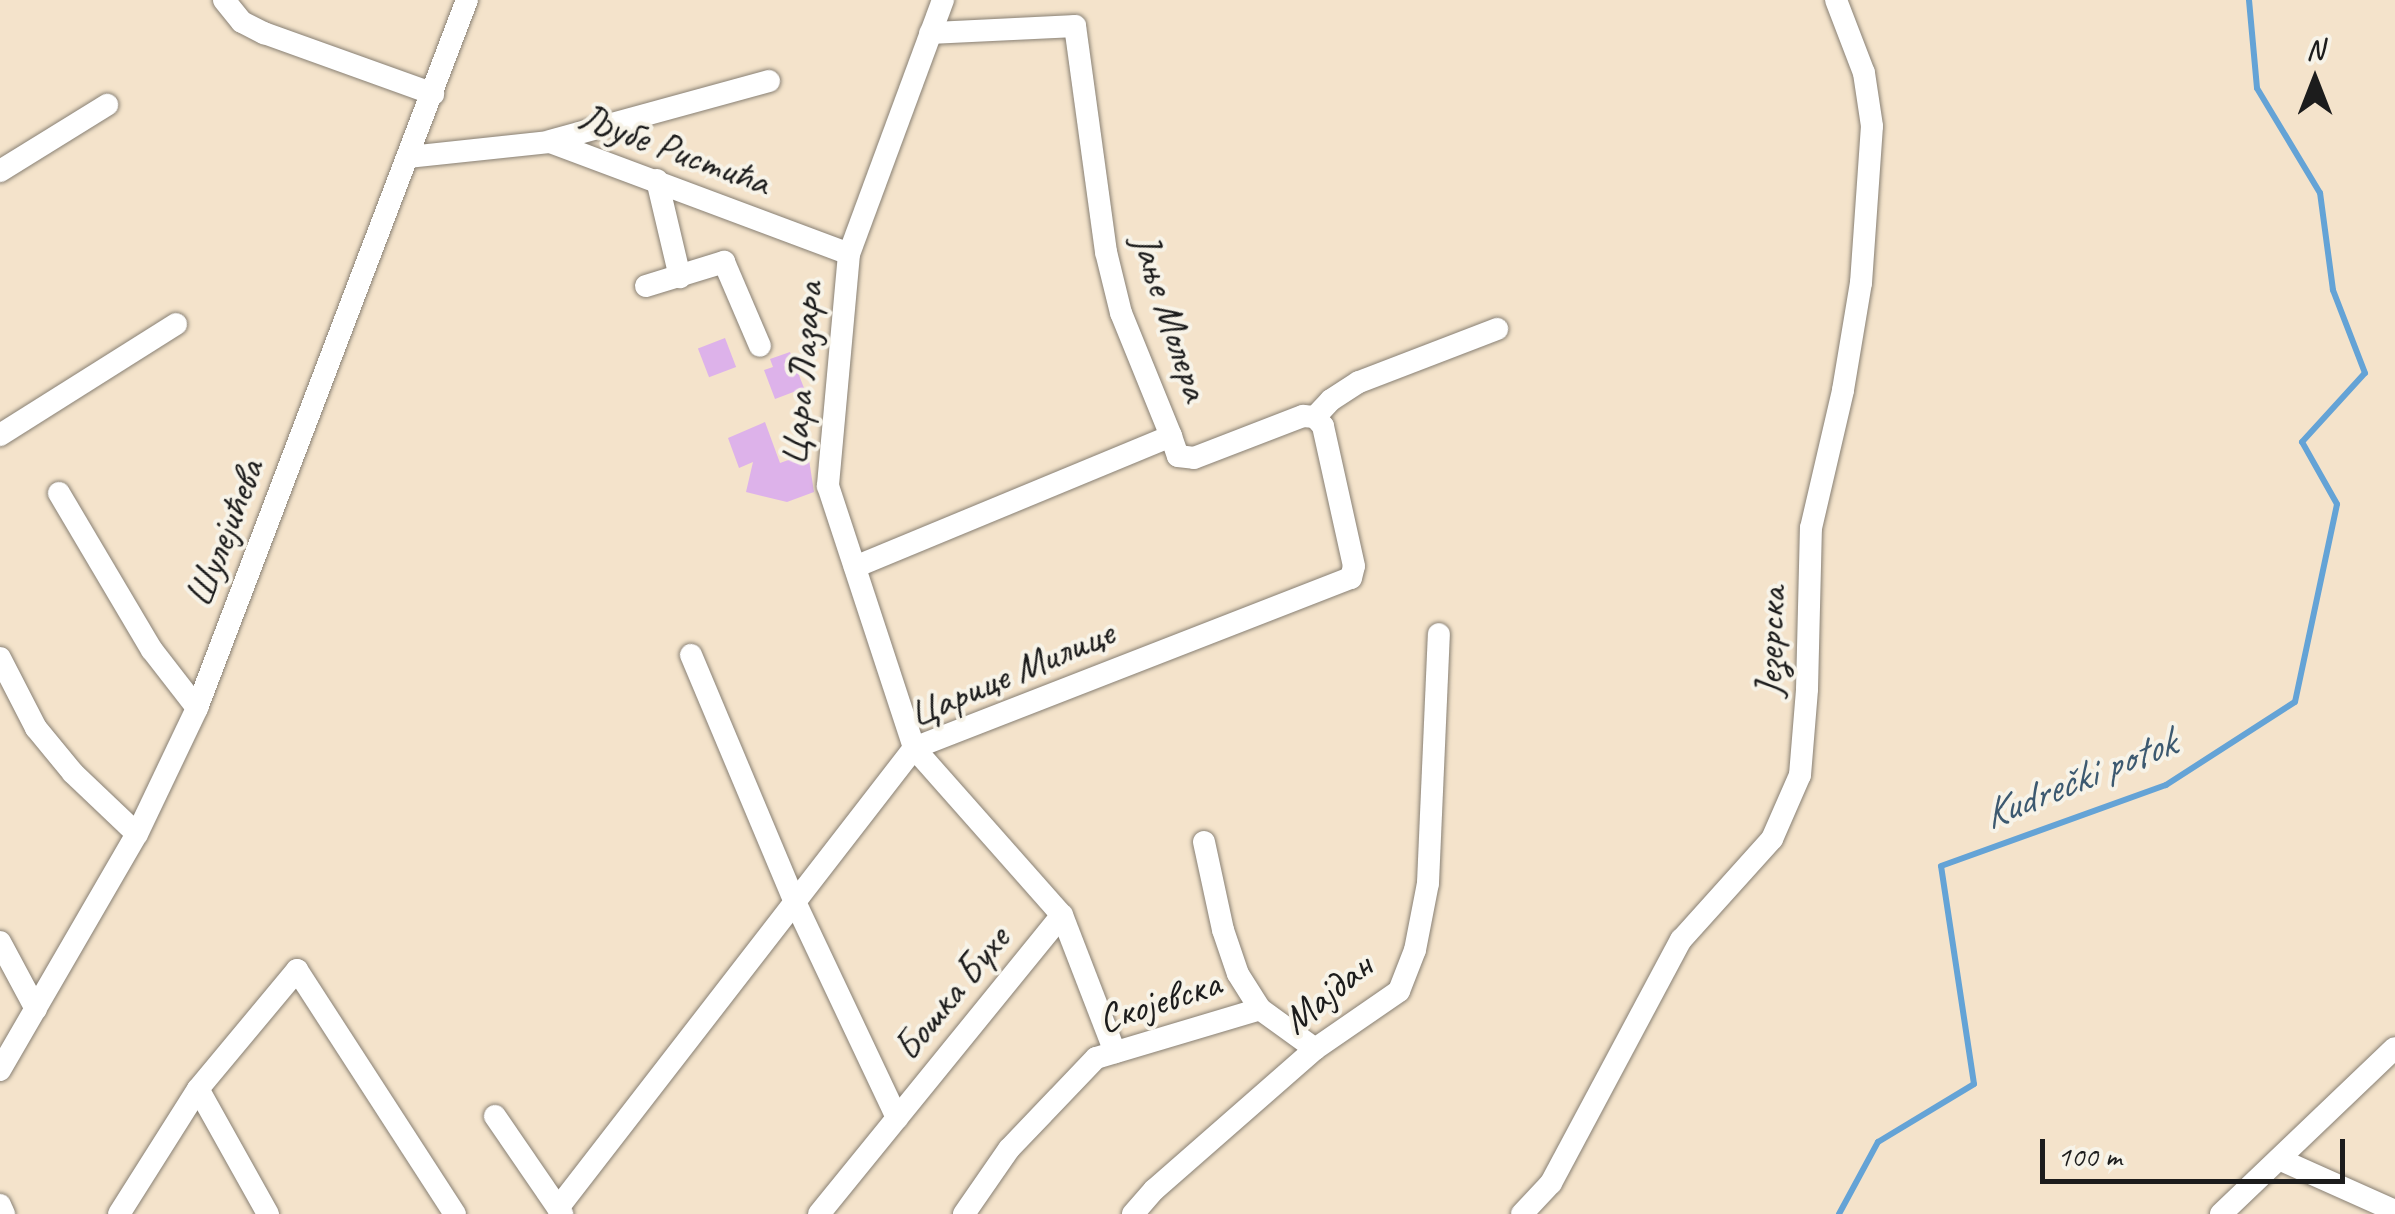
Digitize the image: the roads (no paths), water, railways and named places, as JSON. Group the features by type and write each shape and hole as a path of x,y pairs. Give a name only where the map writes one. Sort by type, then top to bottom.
{"street":[{"path":"224,0 242,22 264,34 434,94"},
{"name":"Шулејићева","path":"0,1070 137,834 197,708 434,94 466,0"},
{"name":"Цара Лазара","path":"942,0 849,254 828,486 914,748 1062,915 1115,1052"},
{"name":"Језерска","path":"1522,1214 1551,1183 1681,940 1772,839 1800,776 1807,688 1811,528 1843,390 1861,283 1872,126 1864,73 1836,0"},
{"name":"Јање Молера","path":"855,566 1171,436 1121,313 1106,252 1075,26 930,34"},
{"path":"550,142 769,81"},
{"path":"0,171 107,105"},
{"name":"Љубе Ристића","path":"410,157 550,142 849,254"},
{"path":"657,180 680,277"},
{"path":"646,286 724,262 760,346"},
{"path":"0,436 176,324"},
{"path":"1171,436 1178,456 1185,461 1303,416 1315,417 1330,400 1359,382 1497,329"},
{"name":"Царице Милице","path":"560,1211 914,748 1351,578 1354,566 1327,443 1315,417"},
{"path":"59,492 152,650 197,708"},
{"name":"Мајдан","path":"1133,1214 1154,1190 1315,1049 1400,991 1415,950 1428,883 1438,637"},
{"name":"Бошка Бухе","path":"691,655 794,902 897,1118"},
{"path":"0,658 36,728 73,773 137,834"},
{"path":"1204,842 1223,930 1238,974 1260,1008"},
{"name":"Бошка Бухе","path":"819,1214 1062,915"},
{"path":"0,942 36,1008"},
{"path":"120,1214 198,1088 298,970 456,1214"},
{"name":"Скојевска","path":"964,1214 1009,1150 1096,1058 1260,1008 1315,1049"},
{"path":"2221,1214 2395,1048"},
{"path":"198,1088 268,1214"},
{"path":"495,1116 560,1211"},
{"path":"2281,1160 2395,1211"},
{"path":"0,1205 4,1214"}],"waterway":[{"name":"Kudrečki potok","path":"1839,1214 1878,1142 1974,1084 1941,866 2166,785 2295,702 2337,504 2302,442 2365,373 2333,290 2320,193 2257,88 2249,0"}]}
